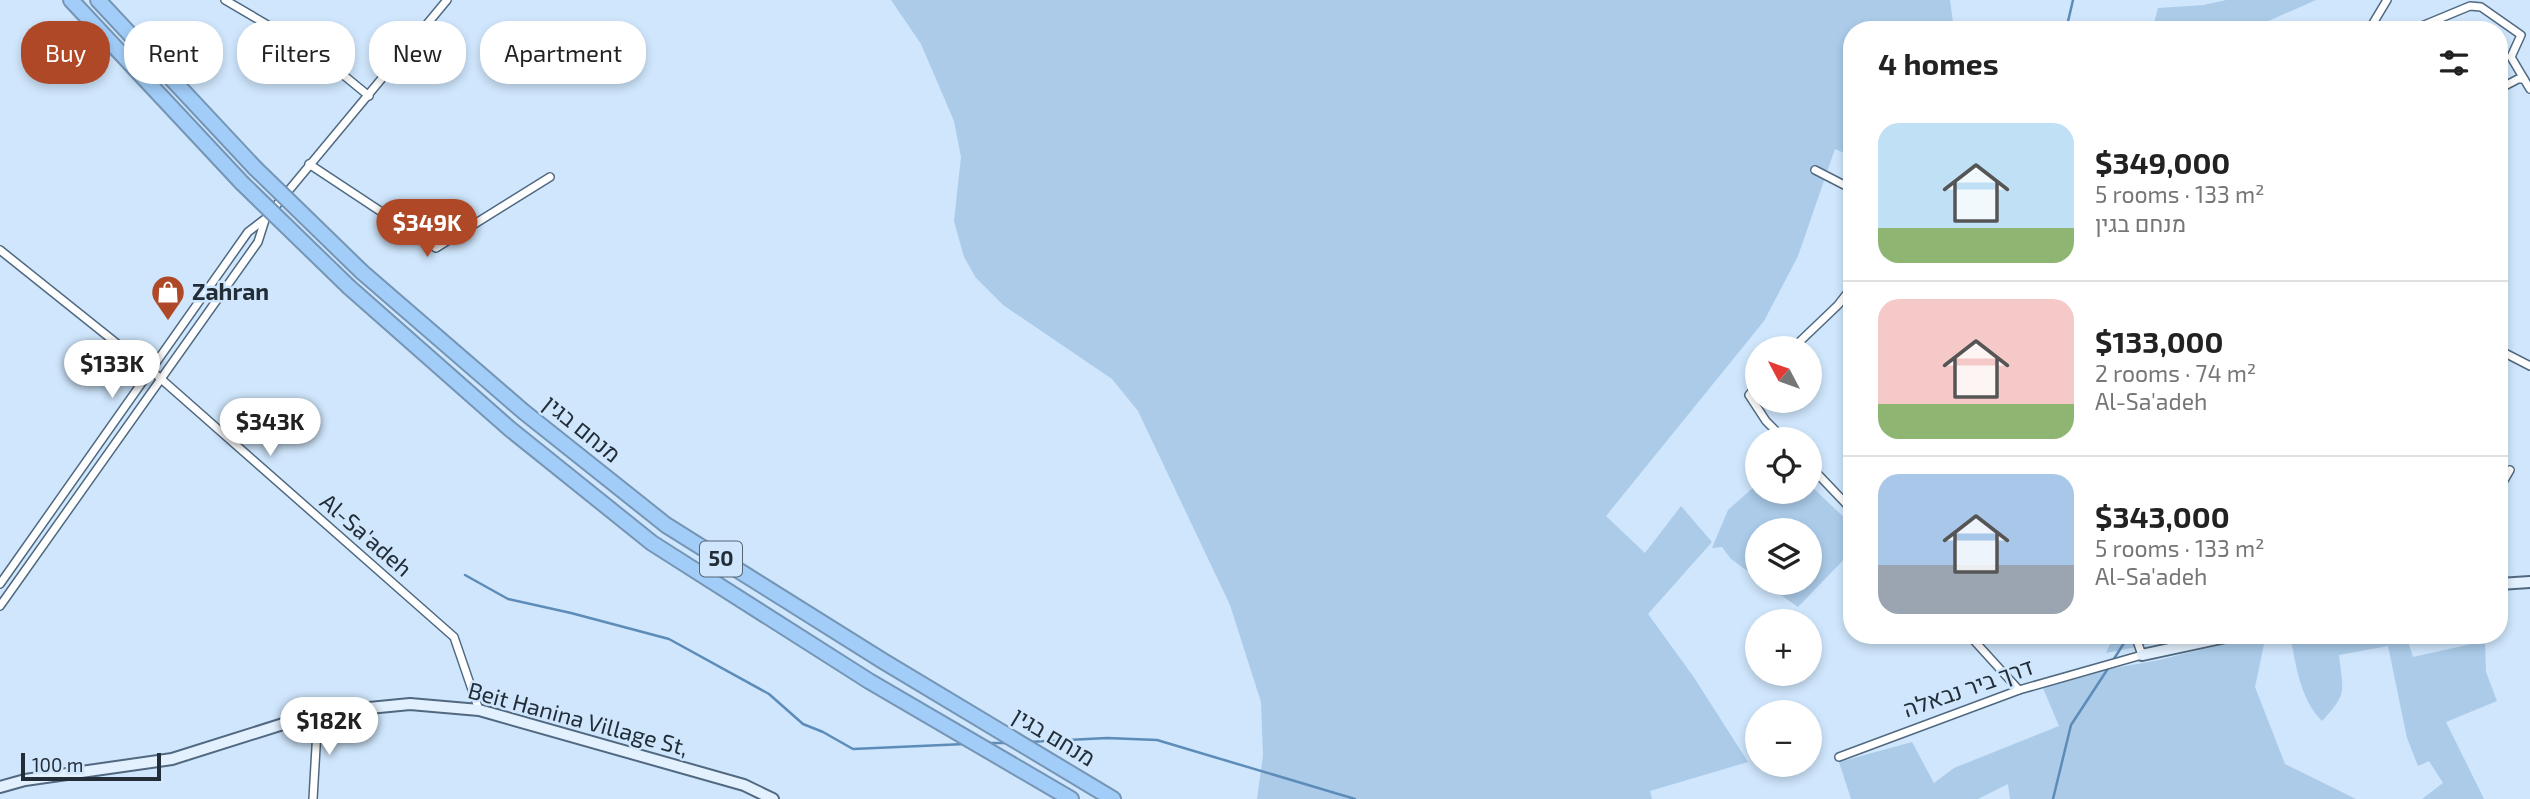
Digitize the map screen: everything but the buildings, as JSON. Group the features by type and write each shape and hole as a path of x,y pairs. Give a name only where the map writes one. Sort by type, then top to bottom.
{"highway":[{"name":"מנחם בגין","path":"71,0 243,183 349,288 509,429 652,543 869,681 1070,799"},
{"name":"מנחם בגין","path":"98,0 256,168 362,272 524,412 666,525 883,662 1113,799"}],"street":[{"path":"225,0 319,55 369,96"},
{"path":"0,584 248,232 265,219 447,0"},
{"path":"2374,21 2387,0"},
{"path":"2434,21 2470,6 2481,7 2501,21"},
{"path":"2508,26 2521,35 2511,57 2530,89"},
{"path":"2508,84 2524,79"},
{"path":"309,164 436,248 550,177"},
{"path":"1815,170 1843,185"},
{"path":"0,606 258,242 265,219"},
{"name":"Al-Sa'adeh","path":"0,250 160,379 454,638 479,710"},
{"path":"1806,336 1843,299"},
{"path":"2508,355 2530,366"},
{"path":"1761,413 1772,427"},
{"path":"1822,479 1843,501"},
{"path":"2508,583 2530,582"},
{"path":"1977,644 2019,691"},
{"path":"2138,644 2142,655"},
{"name":"דרך ביר נבאלה","path":"1839,757 2019,691 2142,655 2193,644"},
{"name":"Beit Hanina Village St,","path":"0,787 25,780 172,759 318,713 410,704 479,710 744,785 773,799"},
{"path":"313,799 318,713"}],"shaded area":[{"path":"891,0 1950,0 1953,21 1843,21 1843,152 1835,149 1798,256 1764,321 1752,336 1745,336 1745,344 1606,516 1645,553 1681,506 1712,542 1648,614 1693,676 1745,757 1745,763 1650,791 1652,799 1257,799 1263,756 1261,702 1230,605 1138,411 1112,379 1003,305 976,278 964,257 954,221 961,157 954,121 921,44"},
{"path":"2226,0 2316,0 2268,21 2154,21 2158,8 2204,5"},
{"path":"1745,495 1745,504 1822,504 1822,496 1843,516 1843,560 1822,582 1822,518 1745,518 1745,569 1731,559 1722,547 1712,548 1728,510"},
{"path":"1781,595 1810,595 1798,607"},
{"path":"2110,644 2150,644 2106,653"},
{"path":"2224,644 2264,644 2255,687 2285,764 2356,799 2010,799 2008,784 1978,799 1851,799 1839,762 1912,742 1934,783 1954,768 2059,726 2043,688 2093,672"},
{"path":"2292,644 2409,644 2413,657 2472,644 2485,644 2486,672 2497,701 2446,722 2484,799 2422,799 2443,783 2429,761 2418,766 2407,738 2388,646 2339,655 2342,691 2336,704 2322,721 2304,692"}],"waterway":[{"path":"2068,21 2073,0"},
{"path":"465,575 508,599 669,639 769,694 803,724 853,749 965,744"},
{"path":"2112,662 2123,644"},
{"path":"2053,799 2071,725 2109,667"},
{"path":"1028,742 1107,738 1157,740 1355,799"},
{"path":"989,743 1007,743"}],"place":[{"name":"Zahran","path":"168,322"}]}
